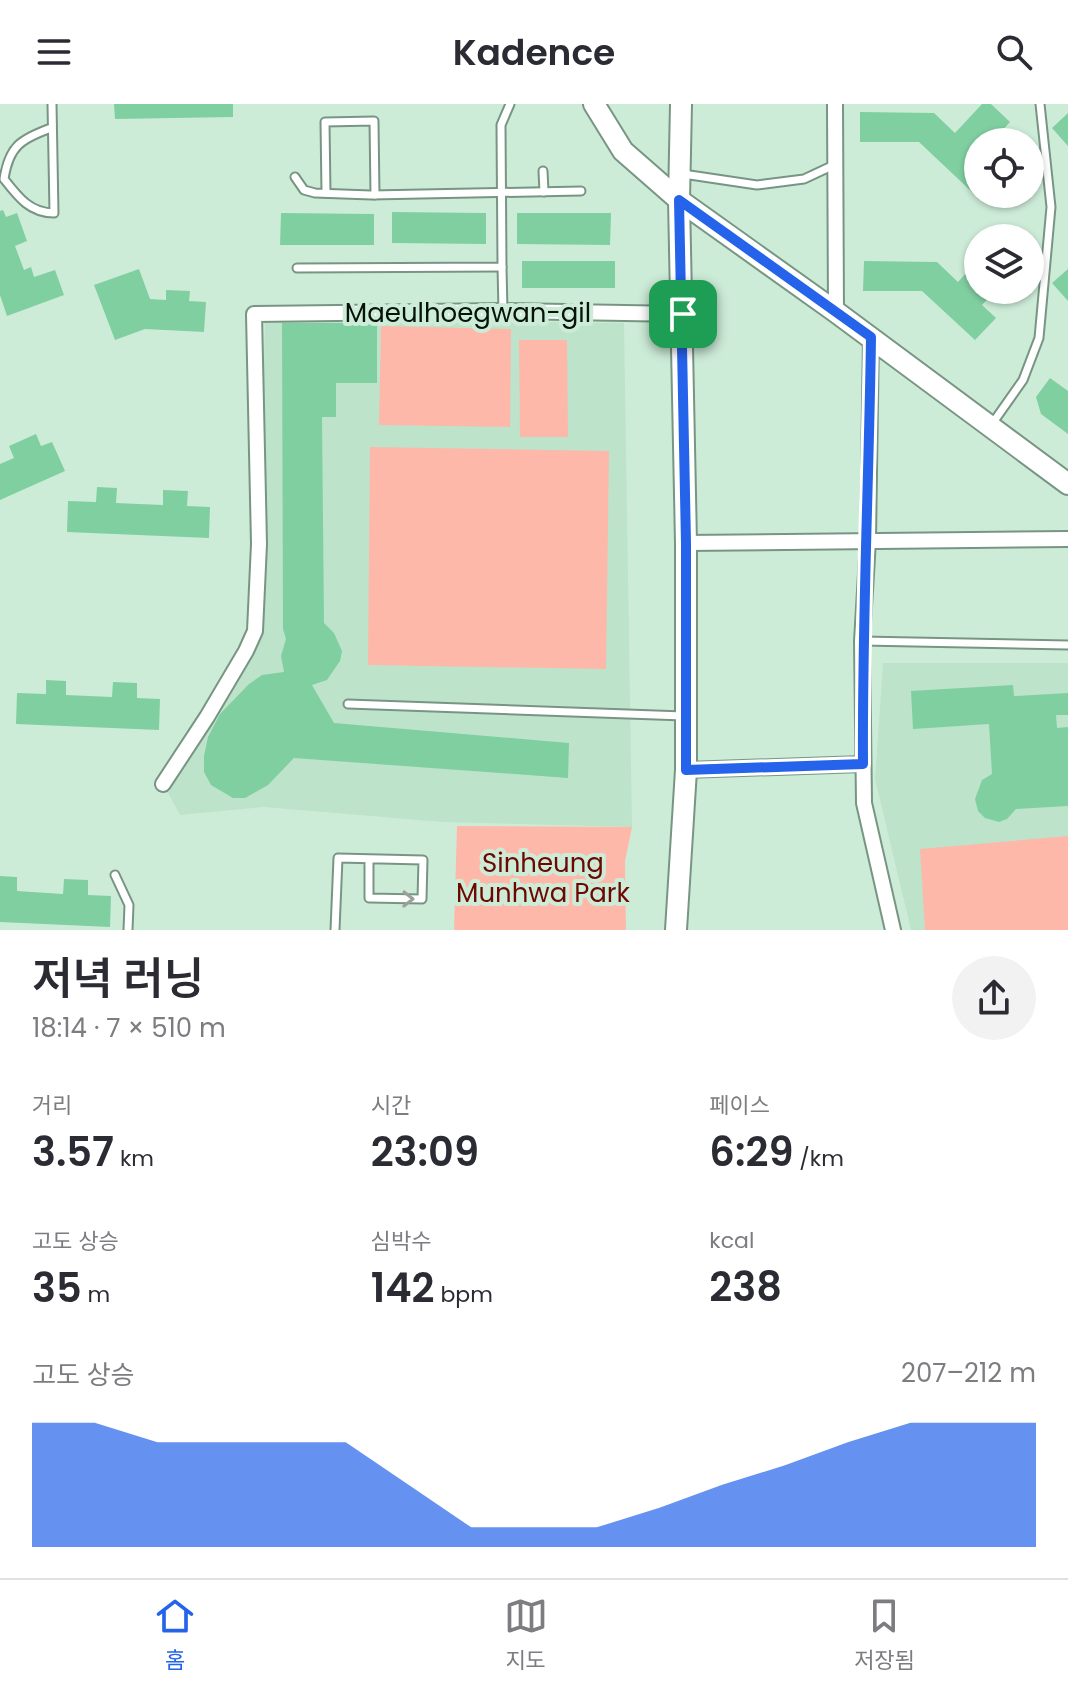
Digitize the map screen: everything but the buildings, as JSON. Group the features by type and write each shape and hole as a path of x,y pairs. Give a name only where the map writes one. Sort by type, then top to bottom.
{"main road":[{"path":"594,104 623,151 679,200 871,337 1068,484"},
{"path":"676,930 686,770 686,543 679,200 681,104"}],"street":[{"path":"835,104 836,312"},
{"name":"Maeulhoegwan-gil","path":"163,784 207,717 255,631 259,544 254,314 503,311 683,314"},
{"path":"871,337 868,540 862,641 864,803 893,930"},
{"path":"686,543 1068,539"},
{"path":"686,770 863,764"}],"lane":[{"path":"51,128 29,136 7,157 4,179 24,204 43,213 54,213 52,104"},
{"path":"503,311 501,125 510,104"},
{"path":"990,426 1023,380 1039,338 1051,207 1040,104"},
{"path":"326,193 325,122 374,121 375,195"},
{"path":"680,174 757,185 804,179 836,164"},
{"path":"543,171 544,192"},
{"path":"295,177 304,190 326,193 581,191"},
{"path":"297,268 502,267"},
{"path":"862,641 1068,645"},
{"path":"348,704 686,717"},
{"path":"335,930 338,858 423,860 422,899 369,898 369,859"},
{"path":"115,875 129,905 128,930"}],"shaded area":[{"path":"265,318 624,323 632,827 442,822 263,807 180,815 168,793 258,645"},
{"path":"883,663 1068,663 1068,930 911,930 875,779"}],"green space":[{"path":"381,326 511,329 510,427 379,425"},
{"path":"519,340 567,340 568,437 520,437"},
{"path":"370,447 609,451 606,669 368,665"},
{"name":"Sinheung Munhwa Park","path":"457,826 632,827 625,861 626,930 454,930"},
{"path":"1068,836 1068,930 925,930 920,849"}],"route":[{"path":"679,200 871,337 868,540 862,641 863,764 686,770 683,314 679,200"}]}
